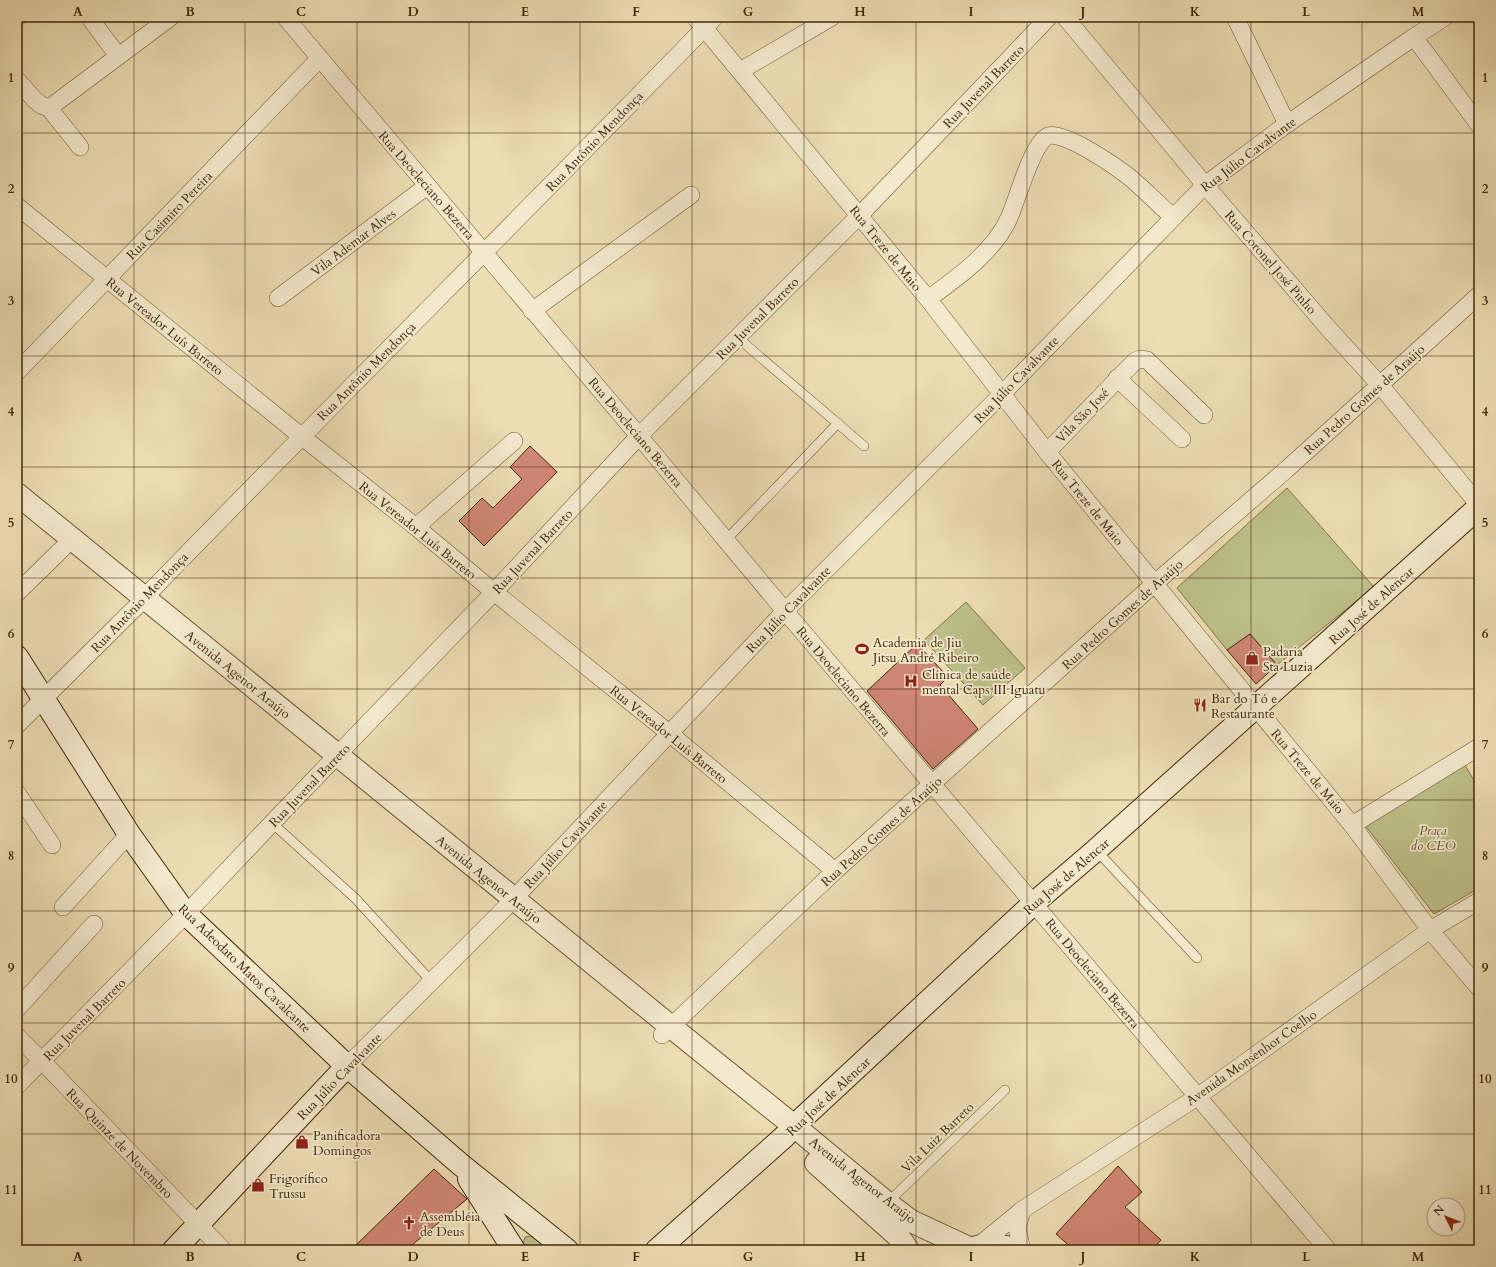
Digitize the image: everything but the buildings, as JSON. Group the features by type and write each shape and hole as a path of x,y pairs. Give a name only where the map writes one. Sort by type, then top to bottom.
{"main road":[{"name":"Avenida Agenor Araújo","path":"17,494 141,602 790,1131 911,1221 973,1249"},
{"name":"Rua José de Alencar","path":"657,1250 790,1131 1034,903 1256,708 1479,506"},
{"name":"Avenida Agenor Araújo","path":"17,509 64,547 141,602"},
{"name":"Rua Adeodato Matos Cavalcante","path":"17,657 129,834 186,914 347,1066 460,1164 567,1250"},
{"name":"Rua Júlio Cavalvante","path":"174,1250 347,1066"},
{"name":"Avenida Agenor Araújo","path":"790,1131 898,1236 908,1250"},
{"name":"Rua Adeodato Matos Cavalcante","path":"460,1164 514,1250"},
{"path":"973,1249 996,1244 1019,1250"}],"street":[{"path":"89,17 118,56"},
{"path":"49,108 171,17"},
{"name":"Rua Deocleciano Bezerra","path":"285,17 932,785 1328,1250"},
{"path":"740,71 832,17"},
{"name":"Rua Juvenal Barreto","path":"17,1086 186,914 494,592 639,436 860,215 1049,17"},
{"name":"Rua Coronel José Pinho","path":"1065,17 1205,185 1323,322 1380,385 1479,506"},
{"path":"1235,17 1287,124"},
{"name":"Rua Júlio Cavalvante","path":"347,1066 510,903 785,611 1002,394 1205,185 1287,124 1414,36 1445,17"},
{"name":"Rua Treze de Maio","path":"705,21 740,71 860,215 928,299 1047,452 1352,825 1430,930 1479,988"},
{"name":"Rua Antônio Mendonça","path":"17,725 141,602 301,436 485,253 705,21"},
{"path":"1414,36 1479,125"},
{"name":"Rua Casimiro Pereira","path":"17,372 320,58"},
{"path":"17,80 32,98 41,105 49,108 80,147"},
{"path":"928,299 973,263 994,242 1009,218 1039,144 1048,136 1062,136 1089,150 1118,168 1173,217"},
{"name":"Vila Ademar Alves","path":"278,298 427,186"},
{"path":"532,311 691,195"},
{"name":"Rua Vereador Luís Barreto","path":"17,206 416,527 669,733 835,871"},
{"name":"Rua Pedro Gomes de Araújo","path":"666,1030 835,871 1154,584 1281,475 1479,295"},
{"name":"Vila São José","path":"1047,452 1117,378 1135,361 1140,359 1147,360 1204,415"},
{"name":"Vila São José","path":"1117,378 1182,439"},
{"path":"416,527 514,441"},
{"path":"17,593 64,547"},
{"path":"1352,825 1479,747"},
{"path":"17,793 52,845"},
{"path":"62,907 129,834"},
{"name":"Avenida Monsenhor Coelho","path":"973,1249 1022,1210 1197,1097 1430,930 1479,901"},
{"path":"17,1009 94,924"},
{"name":"Rua Quinze de Novembro","path":"17,1036 223,1250"},
{"path":"1022,1210 1017,1228 1022,1250"}],"lane":[{"path":"738,338 838,422 864,446"},
{"path":"726,540 838,422"},
{"path":"272,823 355,898 432,981"},
{"path":"1096,850 1197,958"},
{"name":"Vila Luiz Barreto","path":"887,1203 1005,1090"}],"green space":[{"path":"1287,488 1374,587 1277,665 1227,650 1177,588"},
{"path":"966,602 1025,668 983,705 924,640"},
{"name":"Praça do CEO","path":"1465,765 1479,789 1479,888 1434,914 1364,824"},
{"path":"531,1236 549,1250 527,1250 523,1244 525,1237"}],"place":[{"name":"Academia de Jiu Jitsu André Ribeiro","path":"862,649"},
{"name":"Padaria Sta Luzia","path":"1252,658"},
{"name":"Clínica de saúde mental Caps III Iguatu","path":"911,681"},
{"name":"Bar do Tó e Restaurante","path":"1200,705"},
{"name":"Panificadora Domingos","path":"302,1142"},
{"name":"Frigorífico Trussu","path":"258,1185"},
{"name":"Assembléia de Deus","path":"409,1223"}]}
